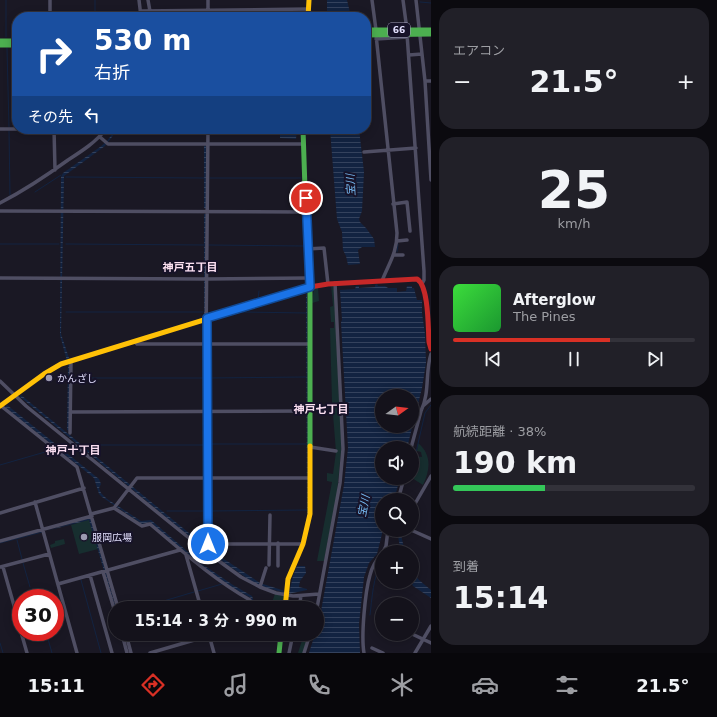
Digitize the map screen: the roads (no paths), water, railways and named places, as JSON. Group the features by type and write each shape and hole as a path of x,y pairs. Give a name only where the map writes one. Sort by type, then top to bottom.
{"main road":[{"path":"309,0 309,12"},
{"name":"66","path":"371,34 407,34 431,30"},
{"name":"66","path":"371,32 376,34"},
{"name":"66","path":"420,32 431,34"},
{"path":"0,41 12,41"},
{"path":"0,45 12,45"},
{"path":"285,601 288,579 303,544 310,514 308,478 310,447 308,411 308,344 310,287 307,248 303,134"},
{"path":"0,406 49,370 69,362 310,287 335,283 417,279 420,281 422,284 431,349"},
{"path":"279,653 280,641"}],"street":[{"path":"50,0 50,12"},
{"path":"139,0 141,11 309,9"},
{"path":"148,0 148,10"},
{"path":"207,10 208,0"},
{"path":"372,0 396,241 394,255 382,281"},
{"path":"404,0 416,148 416,168 424,280 422,284"},
{"path":"416,0 430,133 431,180"},
{"path":"409,55 422,54"},
{"path":"425,81 430,81"},
{"path":"0,129 12,128"},
{"path":"54,134 55,170"},
{"path":"0,203 25,190 55,170 102,134"},
{"path":"208,134 206,279 207,318 205,344 208,544 303,544"},
{"path":"100,137 106,143 303,144"},
{"path":"364,152 416,148"},
{"path":"393,204 407,202 410,231"},
{"path":"0,210 306,212"},
{"path":"396,241 407,240"},
{"path":"307,248 324,248 328,284"},
{"path":"394,255 403,255"},
{"path":"0,278 309,278"},
{"path":"318,601 340,483 343,449 335,283"},
{"path":"134,341 137,344 308,344"},
{"path":"414,441 427,386 426,374 431,354"},
{"path":"69,362 71,412 70,433"},
{"path":"0,381 26,406 130,487 205,551 241,577 260,586 286,593 300,596 320,594"},
{"path":"423,406 431,399"},
{"path":"0,406 75,465 79,471 116,601"},
{"path":"71,412 308,411"},
{"path":"310,447 336,451"},
{"path":"419,499 429,484 431,476"},
{"path":"0,541 43,530 115,506 137,478 308,478"},
{"path":"0,513 84,488"},
{"path":"35,502 77,653"},
{"path":"115,506 142,526 150,524 200,567 250,601"},
{"path":"260,586 268,567 270,515"},
{"path":"419,534 431,539"},
{"path":"278,543 278,566"},
{"path":"58,584 180,550"},
{"path":"12,601 2,567 49,554"},
{"path":"185,554 199,601"},
{"path":"364,653 362,642 369,575 375,562"},
{"path":"103,572 112,601"},
{"path":"90,575 112,653"},
{"path":"300,596 300,601"},
{"path":"415,653 431,626"},
{"path":"419,637 431,643"},
{"path":"24,641 27,653"},
{"path":"124,641 127,653"},
{"path":"128,641 131,653"},
{"path":"150,653 189,641"},
{"path":"211,641 214,653"},
{"path":"289,653 292,641"},
{"path":"304,653 308,641"},
{"path":"373,653 372,648 383,653"}],"water":[{"path":"327,0 347,0 350,12 327,12"},
{"path":"112,134 114,134 105,146 64,176 61,334 71,364 70,431 67,430 68,365 60,335 61,177 63,173 107,141"},
{"path":"280,134 297,134 296,139 280,138"},
{"name":"宝川","path":"330,134 360,134 364,172 362,211 359,219 374,239 375,247 362,247 358,250 360,264 348,265 343,250 342,232 337,219"},
{"path":"204,146 206,146 206,209 204,208"},
{"path":"204,214 206,214 205,316 204,316"},
{"name":"宝川","path":"377,284 378,286 385,286 388,288 397,288 397,292 406,291 407,286 412,286 412,288 414,288 417,300 422,300 426,363 422,388 419,400 419,389 375,389 375,433 411,433 409,441 375,441 375,485 398,485 396,493 375,493 375,537 381,537 379,545 375,545 375,556 369,563 364,577 359,624 360,653 309,653 313,641 324,641 323,601 344,485 348,448 340,290 355,289 356,286 359,286 359,288 375,287"},
{"path":"306,294 308,516 307,526"},
{"path":"204,324 206,324 206,541 205,541"},
{"path":"21,395 206,547 260,583 288,592 297,566 305,566 306,573 300,581 299,587 307,590 288,594 257,585 248,579 206,550 19,396"},
{"path":"7,405 99,479 101,484 99,488 101,493 107,499 141,521 151,520 202,564 252,596 254,601 211,573 150,522 142,524 102,497 99,494 94,478 5,407"},
{"path":"89,518 91,519 114,601 89,520 46,531"},
{"path":"398,537 401,537 403,545 400,545"},
{"path":"419,580 431,590 431,598 418,589 419,589"}],"waterway":[{"path":"6,0 6,37"},
{"path":"95,0 95,12"},
{"path":"420,2 431,3"},
{"path":"7,48 9,127"},
{"path":"9,131 10,195"},
{"path":"35,192 61,175"},
{"path":"66,177 204,178"},
{"path":"210,178 301,178"},
{"path":"0,244 59,244"},
{"path":"66,244 204,245"},
{"path":"397,252 398,244"},
{"path":"209,245 304,246"},
{"path":"253,301 258,299 259,291"},
{"path":"66,312 203,312"},
{"path":"243,312 306,313"},
{"path":"208,378 306,377"},
{"path":"73,378 204,378"},
{"path":"419,441 425,413 431,405"},
{"path":"209,444 307,444"},
{"path":"87,445 205,445"},
{"path":"0,465 52,450"},
{"path":"210,511 307,510"},
{"path":"167,511 205,511"},
{"path":"0,543 42,532"},
{"path":"17,540 22,559"},
{"path":"23,563 30,587"},
{"path":"81,580 101,653"},
{"path":"370,615 375,580"},
{"path":"198,591 222,584"},
{"path":"164,601 194,592"},
{"path":"49,641 52,653"},
{"path":"0,643 3,653"}],"place":[{"name":"かんざし","path":"49,378"},
{"name":"服岡広場","path":"84,537"}],"district":[{"name":"神戸五丁目","path":"190,267"},
{"name":"神戸七丁目","path":"321,409"},
{"name":"神戸十丁目","path":"73,450"}]}
